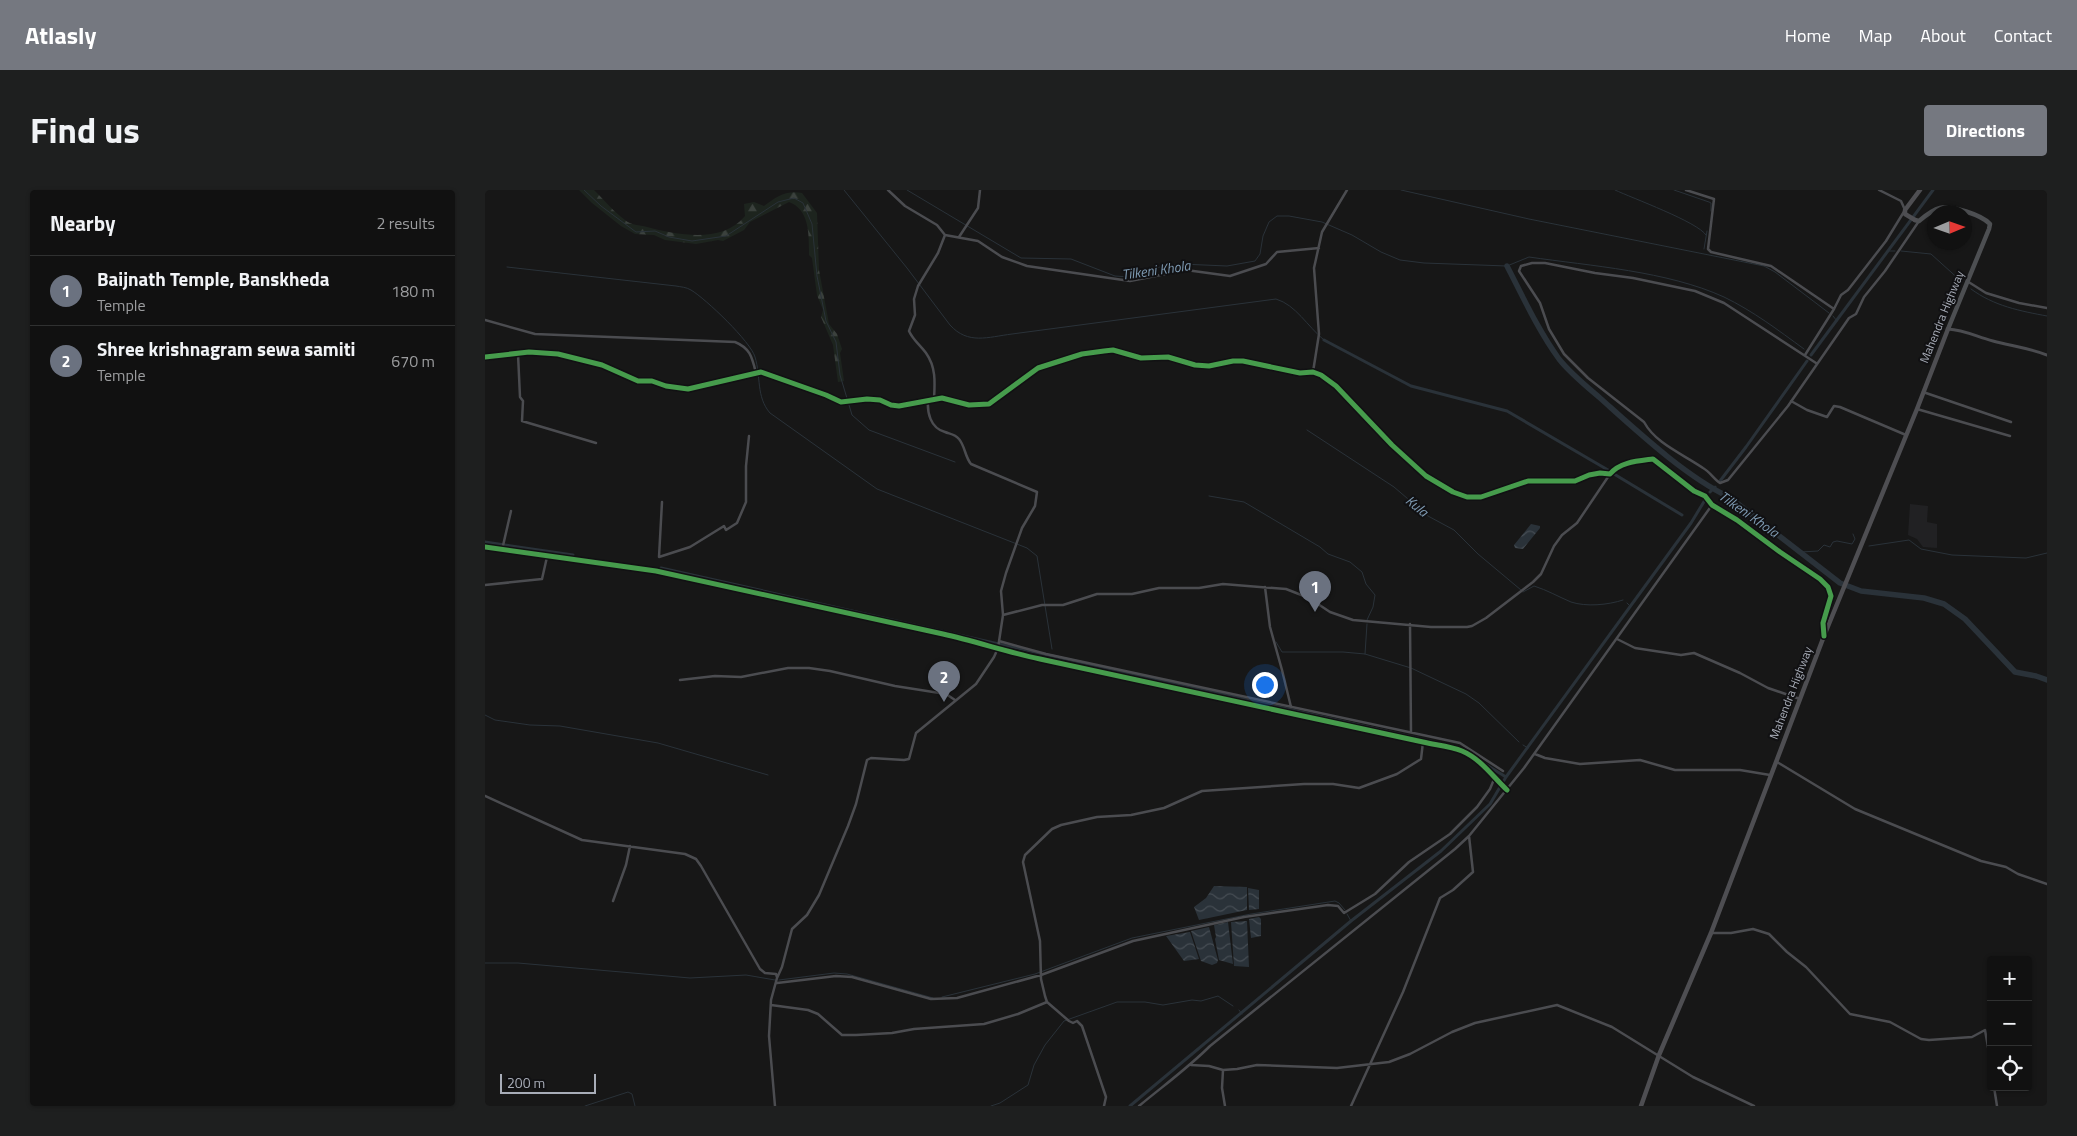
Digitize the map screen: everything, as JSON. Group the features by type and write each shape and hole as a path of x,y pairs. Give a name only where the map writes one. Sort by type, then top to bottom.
{"highway":[{"path":"1917,221 1905,214 1905,210 1920,190"},
{"name":"Mahendra Highway","path":"1641,1106 1659,1055 1711,933 1824,636 1948,329"}],"main road":[{"name":"Mahendra Highway","path":"1917,221 1941,207 1956,209 1981,217 1989,224 1989,229 1948,329"}],"street":[{"path":"888,190 905,206 937,225 945,235 978,241 1002,257 1027,266 1130,281 1186,270 1230,276 1266,264 1277,252 1319,248"},
{"path":"958,238 978,208 980,190"},
{"path":"1313,372 1319,336 1314,268 1322,232 1347,190"},
{"path":"1686,190 1714,200 1708,249 1711,252 1771,266 1834,309"},
{"path":"1805,355 1841,295 1848,290 1886,241 1905,210 1901,201 1879,190"},
{"path":"1816,363 1724,303 1695,292 1633,278 1545,263 1532,262 1521,266 1519,270 1540,303 1549,329 1564,354 1588,378 1644,422 1648,429 1662,442 1708,471 1720,483 1728,480 1791,402 1816,363 1849,318 1856,314 1863,297 1885,272 1917,221"},
{"path":"934,399 935,376 932,364 913,339 909,330 915,315 914,298 918,286 938,253 945,235"},
{"path":"1967,281 1986,293 2019,303 2047,308"},
{"path":"485,320 535,334 735,342 744,346 751,355 756,372"},
{"path":"1948,329 1962,330 1992,341 2033,349 2047,355"},
{"path":"485,357 543,352 558,354 602,365 638,381 652,381 666,386 688,389 761,372 845,403 867,399 880,400 899,406 916,404 928,399 951,399 969,405 989,404 1038,368 1082,354 1104,351 1113,350 1141,358 1168,358 1202,366 1243,361 1300,373 1313,372 1321,375 1336,386 1392,446 1426,476 1453,492 1467,497 1481,497 1528,481 1575,482 1595,474 1610,474"},
{"path":"518,354 520,397 523,402 522,421 596,443"},
{"path":"1923,392 2011,422"},
{"path":"775,1106 769,1036 771,1005 792,929 807,915 819,895 857,804 867,760 871,758 909,759 917,733 982,677 994,656 999,641 1003,615 1001,591 1006,573 1022,528 1035,506 1037,492 971,464 960,439 955,435 938,429 933,424 928,409 928,399"},
{"path":"1791,402 1827,417 1834,406 1840,407 1906,435"},
{"path":"1917,409 2010,436"},
{"path":"662,502 659,557 690,547 724,526 727,530 737,523 745,502 749,436"},
{"path":"1003,615 1027,611 1042,605 1063,605 1097,594 1132,594 1159,588 1199,588 1223,584 1273,587 1297,593 1309,598 1330,612 1353,620 1431,627 1472,626 1533,582 1541,574 1558,540 1577,523 1614,468 1653,459 1694,491 1705,496 1712,505 1737,520 1820,579 1828,587 1831,596 1823,623 1824,636"},
{"path":"1139,1106 1469,836 1535,754 1712,505"},
{"path":"502,548 511,512"},
{"path":"485,547 502,548 547,557 656,570 943,634 997,649 1423,742 1462,752 1487,769 1498,783 1507,790"},
{"path":"485,585 542,579 547,557"},
{"path":"1265,587 1270,627 1291,708"},
{"path":"1410,624 1411,733"},
{"path":"1617,639 1635,648 1702,656 1741,673 1768,688 1801,699"},
{"path":"999,641 1046,654 1460,743 1503,771"},
{"path":"680,680 715,676 741,677 788,668 809,668 895,686 946,694 955,700"},
{"path":"1104,1106 1106,1097 1082,1026 1077,1021 1073,1023 1047,1002 1041,973 1040,941 1023,862 1025,855 1053,829 1080,821 1131,815 1164,808 1202,791 1304,784 1333,784 1359,788 1397,774 1421,759 1423,742"},
{"path":"1535,754 1545,758 1580,764 1640,760 1675,770 1741,770 1770,774"},
{"path":"1776,761 1855,809 1981,861 2007,867 2018,874 2047,884"},
{"path":"777,982 817,980 836,976 852,977 913,995 941,1000 957,998 1041,973 1133,941 1211,924 1328,905 1338,906 1344,913 1375,894 1409,862 1450,834 1477,808 1495,777"},
{"path":"485,796 582,840 685,854 696,859 760,969 776,974 777,978"},
{"path":"1351,1106 1403,992 1440,898 1453,890 1473,872 1469,836"},
{"path":"613,901 626,865 630,846"},
{"path":"1711,933 1731,933 1753,929 1769,934 1792,956 1807,967 1849,1014 1890,1022 1921,1039 1929,1040 1972,1037 1985,1030 1988,1046"},
{"path":"771,1005 809,1010 818,1014 843,1034 856,1035 983,1024 1018,1014 1047,1002"},
{"path":"1191,1065 1209,1066 1223,1070 1257,1065 1337,1068 1389,1062 1475,1023 1557,1005 1612,1027 1693,1077 1754,1106"},
{"path":"1223,1070 1222,1088 1225,1106"},
{"path":"1995,1091 1997,1106"}],"shaded area":[{"path":"1910,504 1928,506 1927,522 1937,524 1937,548 1923,547 1917,539 1908,535"}],"green space":[{"path":"579,190 594,190 625,220 635,225 672,233 699,235 724,231 735,225 745,216 744,204 754,202 764,206 786,193 802,193 817,213 819,270 829,324 837,334 842,349 840,353 844,381 838,382 833,345 821,317 823,310 817,295 812,258 809,255 807,224 805,217 796,206 789,202 750,222 744,230 723,241 718,240 696,244 665,240 654,235 635,234 621,226"}],"water":[{"path":"1531,524 1540,526 1540,528 1523,549 1515,548 1514,545"},
{"path":"1214,886 1247,887 1247,910 1199,920 1194,907 1206,898"},
{"path":"1248,888 1259,890 1259,909 1249,910"},
{"path":"1259,917 1261,919 1261,936 1251,938 1249,919"},
{"path":"1247,921 1249,967 1234,966 1231,922"},
{"path":"1228,922 1233,964 1219,960 1215,939 1214,925"},
{"path":"1209,927 1218,960 1217,963 1212,965 1201,961 1191,931"},
{"path":"1190,932 1199,959 1184,961 1166,936"}],"waterway":[{"path":"584,190 601,206 636,232 655,231 669,237 692,241 726,236 778,202 794,198 803,203 812,224 817,276 826,321 836,342 840,375 852,415 869,430 955,462"},
{"path":"844,190 950,325 964,335 987,338 1276,299 1290,306 1324,340"},
{"name":"Tilkeni Khola","path":"907,190 1021,258 1071,259 1115,276 1129,277 1160,267 1181,264 1227,266 1255,261 1260,254 1263,236 1269,222 1277,216 1289,216 1322,222 1400,260 1424,263 1507,266 1529,257 1654,275 1678,281 1702,288 1735,302 1804,349"},
{"path":"1401,190 1529,219 1764,266 1775,272 1829,313"},
{"path":"1615,190 1678,217 1706,235"},
{"path":"1674,190 1711,203 1711,211"},
{"path":"1811,355 1933,190"},
{"path":"1704,249 1707,231"},
{"path":"1888,251 1895,251"},
{"path":"1901,251 1931,254 1962,282"},
{"name":"Tilkeni Khola","path":"1507,266 1551,348 1563,364 1662,452 1695,477 1729,497 1840,583 1861,591 1924,598 1944,604 1965,619 2015,672 2047,680"},
{"path":"507,267 676,286 691,290 727,321 752,350 757,364 759,386 763,400 770,413 877,489 1027,548 1037,556 1052,649"},
{"path":"1971,289 1998,304 2047,316"},
{"path":"1833,316 1837,321"},
{"path":"1324,340 1411,386 1507,411 1608,470"},
{"path":"1720,481 1807,361"},
{"name":"Kula","path":"1307,430 1394,487 1428,516 1454,530 1478,554 1521,590"},
{"path":"1614,474 1682,515"},
{"name":"Tilkeni Khola","path":"1710,492 1715,487"},
{"path":"1209,496 1244,502 1320,547 1328,554 1350,562 1362,572 1366,584 1375,595 1373,607 1367,620"},
{"path":"1130,1106 1351,921 1441,851 1490,804 1506,777 1691,523 1705,500"},
{"path":"1801,552 1818,551 1824,545 1830,547 1833,542 1837,541 1852,544 1855,539 1853,534"},
{"path":"1869,546 1909,540 1921,549 1952,555 2026,558 2047,553"},
{"path":"485,542 573,555"},
{"path":"661,568 1457,747 1506,777"},
{"name":"Kula","path":"1523,592 1534,586 1571,602 1590,605 1623,600"},
{"name":"Kula","path":"1627,603 1630,606"},
{"path":"1365,654 1367,624"},
{"path":"1276,642 1282,652 1365,654 1411,668 1466,694 1479,703 1519,742"},
{"path":"485,715 495,720 530,725 560,726 658,743 768,775"},
{"path":"1523,745 1528,748"},
{"path":"942,997 1035,974 1132,938 1251,914 1335,901 1345,910"},
{"path":"1347,914 1351,921"},
{"path":"485,963 518,963 690,978 746,975 775,980"},
{"path":"779,980 834,973 847,974 933,998"},
{"path":"991,1106 1000,1103 1028,1085 1034,1065 1045,1045 1064,1021 1117,1002 1145,1002 1163,1005 1192,1000 1201,1001 1218,996 1233,1006"},
{"path":"1239,1010 1242,1014"},
{"path":"585,1106 628,1092 632,1094 635,1106"}],"cycle path":[{"path":"485,357 529,352 558,354 602,365 638,381 652,381 666,386 688,389 761,372 841,402 867,399 880,400 899,406 942,398 969,405 989,404 1038,368 1082,354 1113,350 1141,358 1168,357 1195,365 1209,366 1243,361 1300,373 1313,372 1321,375 1336,386 1392,445 1426,476 1453,492 1467,497 1481,497 1528,481 1575,481 1589,475 1610,474 1619,467 1635,461 1653,459 1694,491 1705,496 1712,505 1737,520 1820,579 1828,587 1831,596 1823,623 1824,636"},
{"path":"485,547 656,571 943,634 1040,659 1453,748 1469,754 1507,790"}],"place":[{"name":"Baijnath Temple, Banskheda","path":"1315,612"},
{"name":"Shree krishnagram sewa samiti","path":"944,702"}]}
